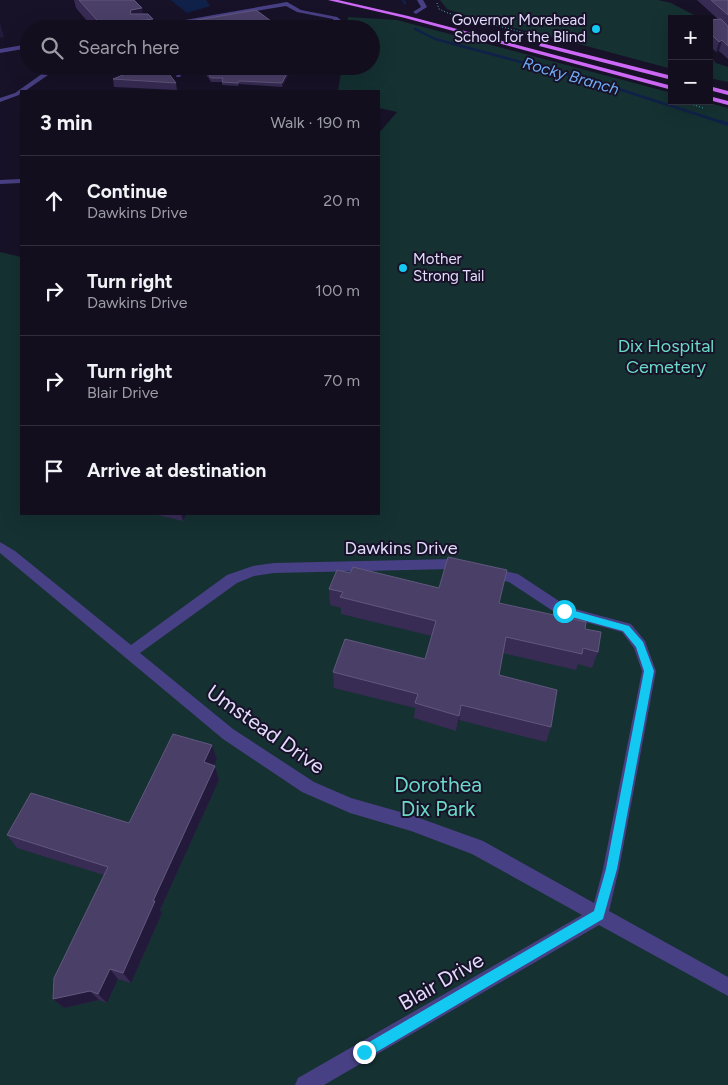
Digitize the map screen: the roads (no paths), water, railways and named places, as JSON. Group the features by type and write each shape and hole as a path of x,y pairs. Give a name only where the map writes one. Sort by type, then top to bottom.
{"main road":[{"path":"331,0 406,17 668,87"},
{"path":"406,17 414,11 424,14"},
{"path":"536,43 668,77"},
{"path":"713,89 728,92"},
{"path":"713,99 728,103"}],"street":[{"path":"414,11 424,7 420,0"},
{"path":"199,20 287,4 298,11 338,20"},
{"path":"0,51 20,48"},
{"path":"25,90 45,75"},
{"path":"0,100 19,94"},
{"path":"0,182 20,181"},
{"name":"Umstead Drive","path":"0,547 228,734 308,787 350,805 411,823 477,847 728,987"},
{"name":"Dawkins Drive","path":"130,653 232,579 253,571 274,568 452,564 513,578 564,611 626,628 640,645 649,671 611,869 599,915"},
{"name":"Blair Drive","path":"305,1085 599,915"}],"water":[{"path":"171,0 206,0 210,6 187,13"}],"waterway":[{"name":"Rocky Branch","path":"415,29 435,39 603,84 724,123"},
{"name":"Rocky Branch","path":"721,122 728,124"}],"place":[{"name":"Governor Morehead School for the Blind","path":"596,29"},
{"name":"Mother Strong Tail","path":"403,268"}],"park label":[{"name":"Dix Hospital Cemetery","path":"666,356"},
{"name":"Dorothea Dix Park","path":"438,796"}]}
